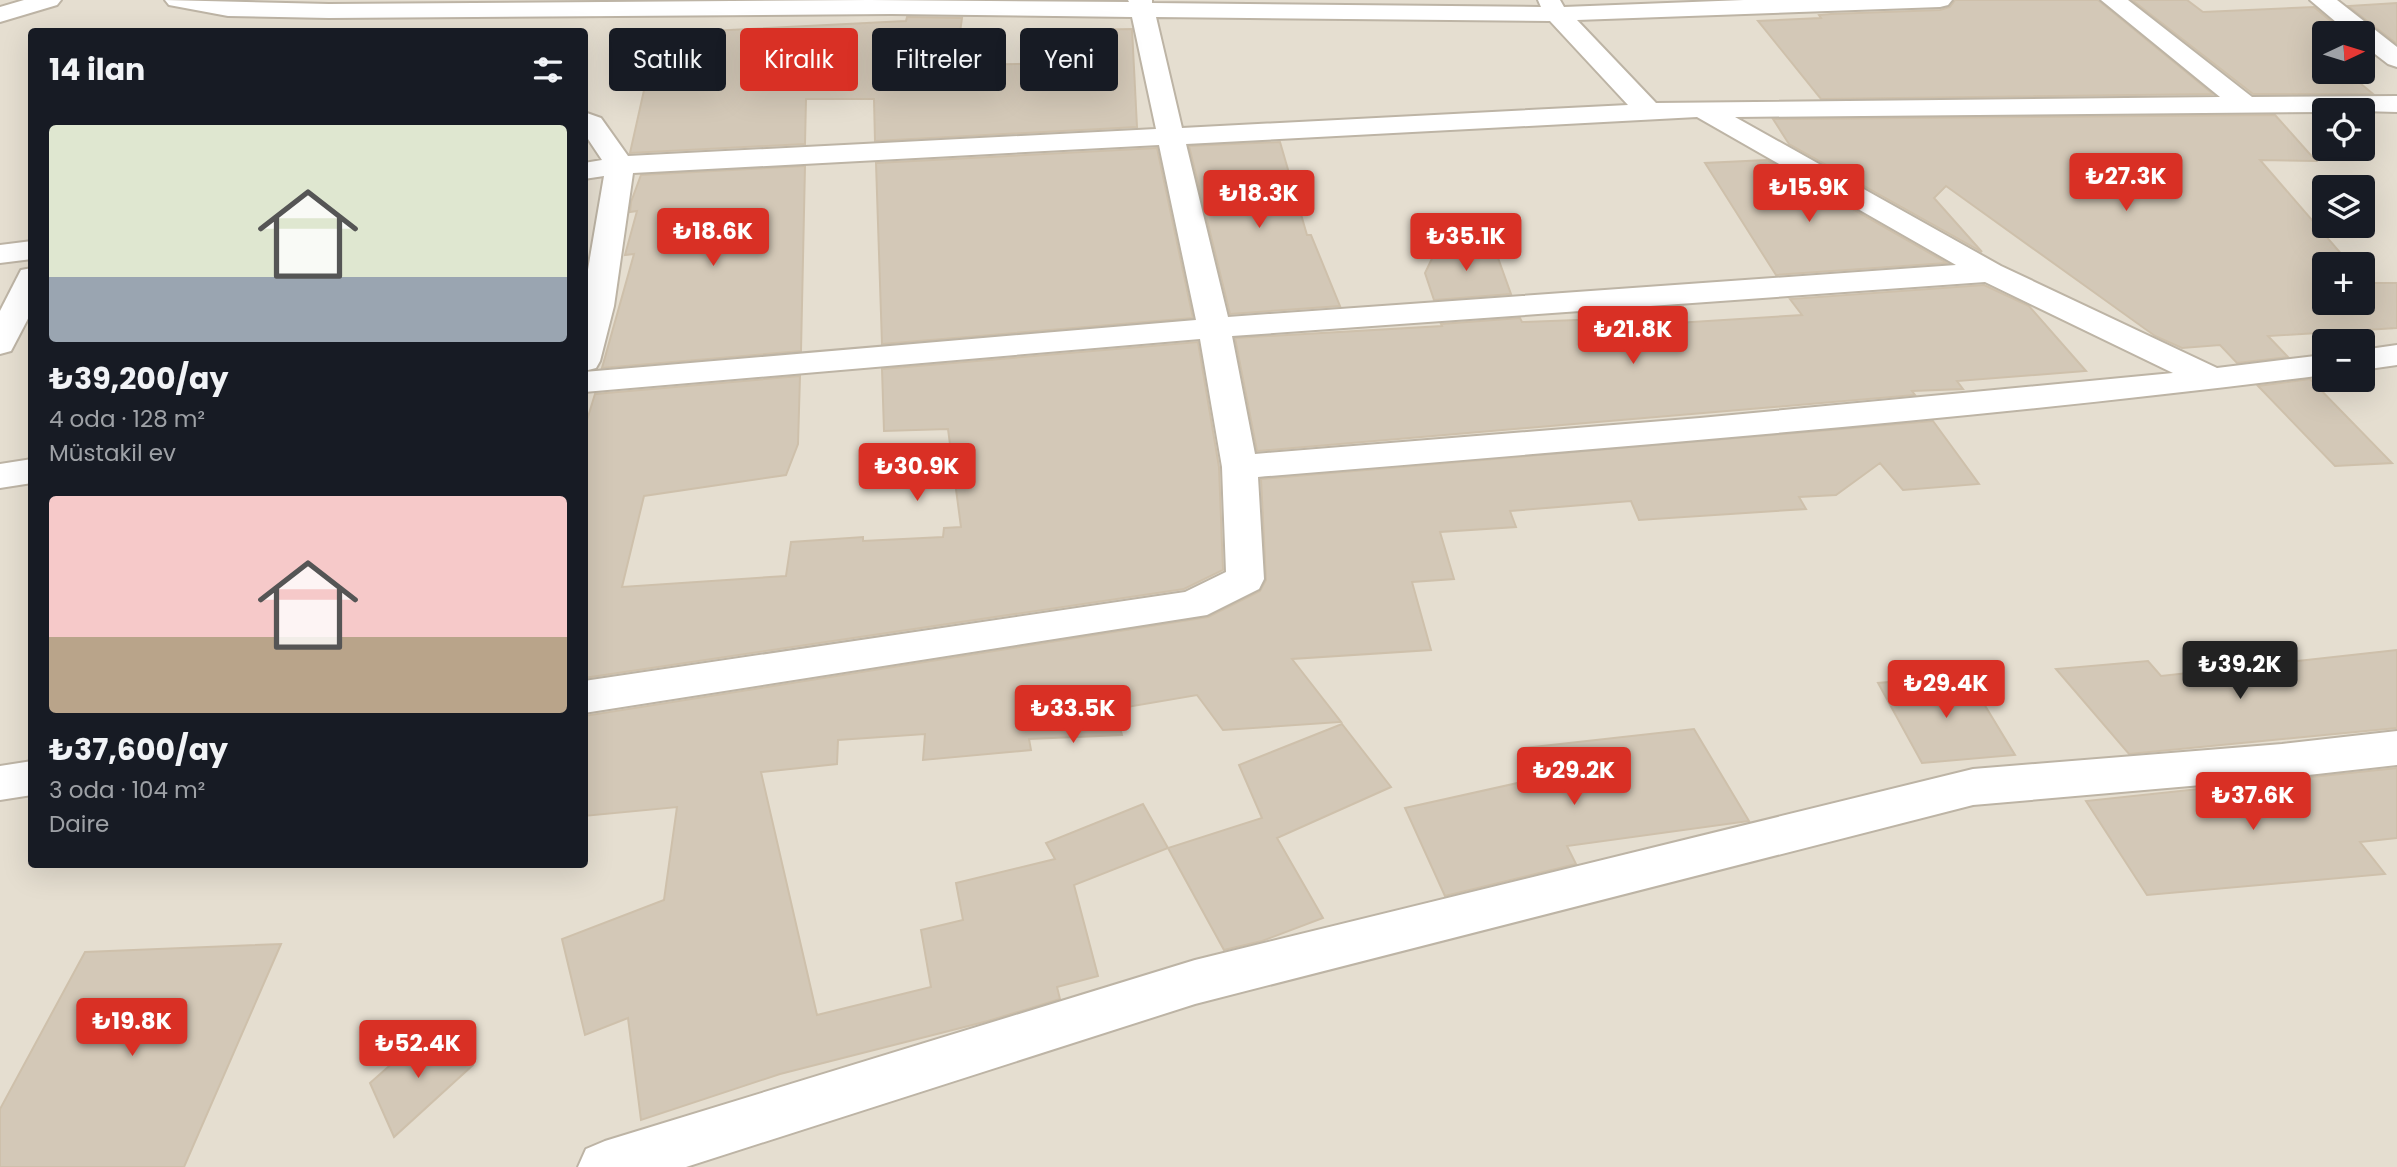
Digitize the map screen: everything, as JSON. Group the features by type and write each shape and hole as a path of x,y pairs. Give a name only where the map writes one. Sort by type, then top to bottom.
{"street":[{"path":"0,15 49,0"},
{"path":"177,0 228,9 487,14 1140,4 1553,7 1940,0"},
{"path":"2113,0 2245,104"},
{"path":"2322,0 2397,59"},
{"path":"588,696 1193,605 1245,579 1240,467 1214,328 1140,4"},
{"path":"1553,7 1648,111"},
{"path":"214,28 228,9"},
{"path":"588,170 620,165 1702,109 2397,104"},
{"path":"1702,109 1990,272 2213,379"},
{"path":"588,122 620,165 598,306 588,345"},
{"path":"0,254 28,250"},
{"path":"588,382 1214,328 1990,272"},
{"path":"0,344 28,285"},
{"path":"2375,358 2397,355"},
{"path":"1240,467 1700,429 2213,379 2312,367"},
{"path":"0,476 28,472"},
{"path":"605,1167 1195,982 1973,787 2282,761 2397,748"},
{"path":"0,783 28,779"}],"shaded area":[{"path":"0,0 2397,0 2397,1167 0,1167"}],"building":[{"path":"1955,0 2098,0 2213,94 1821,99 1758,21 1821,18 1819,15 1831,14 1940,10 1950,7"},
{"path":"2132,0 2187,0 2203,12 2314,7 2331,21 2312,21 2312,84 2361,84 2373,94 2253,94"},
{"path":"2397,3 2397,44 2375,27 2375,21 2367,21 2348,6"},
{"path":"907,17 962,18 961,28 872,28 872,91 1006,91 1006,64 1020,64 1020,91 1118,91 1118,29 1132,29 1137,127 875,141 874,99 806,99 805,144 630,153 644,91 726,91 726,30 740,29 740,91 858,91 858,28 769,28 906,21"},
{"path":"2275,115 2312,157 2312,161 2260,160 2312,220 2312,238 2328,238 2340,252 2312,252 2312,315 2375,315 2375,283 2397,283 2397,328 2312,329 2312,333 2268,336 2288,357 2237,363 2220,345 2182,348 2155,336 1946,186 1934,198 1982,252 1789,144 1773,119"},
{"path":"1280,142 1307,235 1311,235 1340,306 1230,314 1189,146"},
{"path":"1157,148 1193,318 882,344 876,163"},
{"path":"1767,160 1947,263 1776,275 1705,163"},
{"path":"805,166 801,351 602,368 634,254 625,255 637,211 630,212 631,202 641,175"},
{"path":"1493,244 1511,294 1434,300 1425,273 1438,246"},
{"path":"1984,285 2029,306 2086,371 1957,381 1963,389 1912,391 1915,395 1257,451 1235,338 1442,326 1441,324 1520,318 1522,322 1657,317 1660,324 1802,315 1790,299"},
{"path":"1198,342 1219,467 1223,570 1184,589 588,677 588,417 595,394 800,376 798,444 786,475 644,496 622,587 786,576 791,542 863,537 863,541 943,537 944,528 961,527 948,429 884,431 882,369"},
{"path":"2310,379 2312,392 2323,392 2392,463 2335,466 2258,386"},
{"path":"1933,421 1979,484 1903,490 1880,463 1836,495 1799,497 1806,509 1639,520 1631,501 1510,511 1516,527 1440,532 1454,579 1412,582 1431,650 1292,659 1341,722 1223,730 1197,695 1115,709 1122,735 1029,739 1031,750 923,760 925,734 838,740 837,764 761,772 817,1015 931,987 921,930 963,920 956,883 1055,859 1046,843 1143,804 1168,848 1074,885 1098,976 1057,987 1060,999 988,1021 780,1074 641,1120 628,1018 585,1035 562,939 664,900 677,807 588,816 588,715 1208,617 1260,591 1266,580 1261,479"},
{"path":"2397,650 2397,728 2129,754 2056,669 2148,661 2161,676"},
{"path":"1967,676 2015,755 1922,763 1878,683"},
{"path":"1342,724 1391,787 1277,838 1323,918 1262,941 1224,950 1168,848 1262,818 1239,765"},
{"path":"1694,729 1749,821 1567,846 1576,864 1445,896 1405,808 1540,778 1524,748"},
{"path":"2397,768 2397,838 2360,842 2385,874 2147,895 2086,801"},
{"path":"281,944 184,1167 0,1167 0,1109 85,952"},
{"path":"431,1029 473,1065 394,1137 370,1083"}]}
